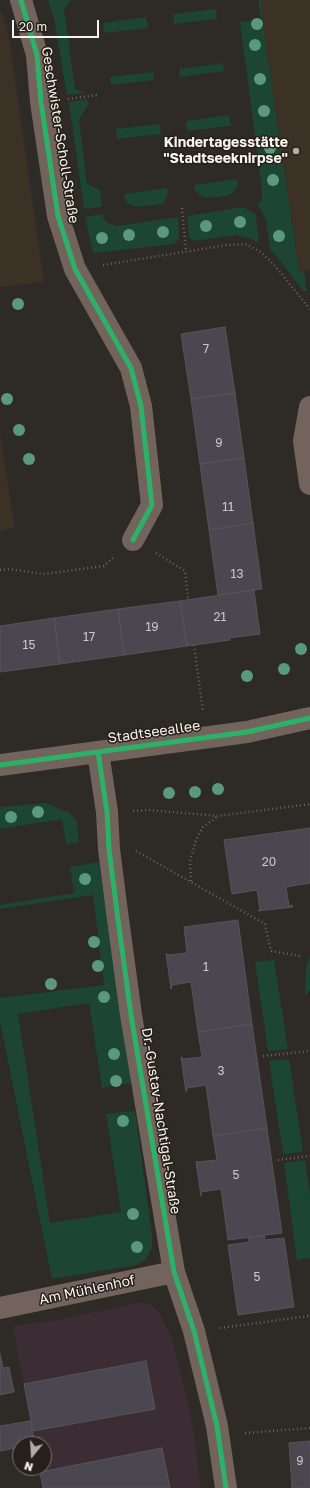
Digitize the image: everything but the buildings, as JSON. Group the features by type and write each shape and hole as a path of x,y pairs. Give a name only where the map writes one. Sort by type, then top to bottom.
{"street":[{"name":"Geschwister-Scholl-Straße","path":"21,0 37,54 41,102 58,216 75,269 130,368 141,406 152,505 133,540"},
{"path":"310,407 304,441 310,484"},
{"name":"Stadtseeallee","path":"0,766 262,729 310,718"},
{"name":"Dr.-Gustav-Nachtigal-Straße","path":"98,752 107,812 109,849 131,1015 174,1272 194,1331 219,1435 226,1488"},
{"name":"Am Mühlenhof","path":"0,1308 174,1272"}],"path":[{"path":"41,102 97,95"},
{"path":"182,208 186,251"},
{"path":"75,269 186,251 245,244 261,252 275,266 310,310"},
{"path":"0,570 9,569 44,574 104,566 133,540 185,571 188,599"},
{"path":"194,645 207,737"},
{"path":"107,812 148,810 218,816 310,804"},
{"path":"190,881 190,861 196,840 203,827 218,816"},
{"path":"109,849 129,848 144,855 265,924 271,951 301,956"},
{"path":"263,1056 310,1051"},
{"path":"278,1160 310,1156"},
{"path":"194,1331 309,1316 310,1318"},
{"path":"219,1435 310,1428"}],"shaded area":[{"name":"Kindertagesstätte \"Stadtseeknirpse\"","path":"261,0 310,0 310,270 299,271 264,32"},
{"path":"2,11 10,44 44,282 0,287 0,12"},
{"path":"0,433 15,528 0,531"},
{"path":"137,1303 144,1303 153,1306 159,1312 171,1337 182,1379 195,1437 200,1488 43,1488 41,1476 52,1476 52,1436 34,1436 13,1326 59,1320"}],"green space":[{"path":"48,0 71,0 64,9 75,89 86,93 67,95 54,19"},
{"path":"258,0 261,0 264,32 299,271 304,271 307,291 303,291 278,258 270,250 266,221 262,211 257,205 262,200 262,189 240,22 261,20"},
{"path":"216,9 217,19 174,24 173,14"},
{"path":"146,17 148,28 104,33 103,23"},
{"path":"223,63 224,71 180,77 179,69"},
{"path":"153,72 154,80 111,85 110,77"},
{"path":"87,99 88,105 79,119 87,184 100,190 102,207 84,209 69,102"},
{"path":"229,115 231,126 187,131 186,121"},
{"path":"159,124 161,134 117,139 116,129"},
{"path":"237,179 238,186 227,196 205,198 195,190 194,185"},
{"path":"167,188 168,195 164,203 161,204 136,207 125,200 124,194"},
{"path":"243,207 256,215 259,243 236,235 194,241 189,238 187,216"},
{"path":"102,214 104,220 117,226 178,217 179,239 174,244 93,253 85,217"},
{"path":"46,803 69,813 76,820 79,842 66,844 62,819 0,829 0,807"},
{"path":"99,862 131,1083 102,1088 89,1003 18,1014 50,1223 121,1212 106,1114 135,1111 152,1234 152,1248 145,1260 137,1265 52,1279 0,1021 0,998 104,985 93,895 0,909 0,905 74,893 70,867"},
{"path":"310,955 310,990 305,996 306,968"},
{"path":"274,960 288,1049 268,1051 255,962"},
{"path":"289,1059 303,1152 283,1154 269,1061"},
{"path":"305,1160 310,1196 310,1258 297,1260 284,1163"}],"cycle path":[{"path":"21,0 37,55 41,102 58,216 75,269 131,368 141,406 152,505 133,540"},
{"path":"0,765 247,732 310,718"},
{"path":"98,752 107,812 109,849 131,1015 174,1272 194,1331 217,1426 226,1488"}],"place":[{"name":"Kindertagesstätte \"Stadtseeknirpse\"","path":"296,151"}]}
